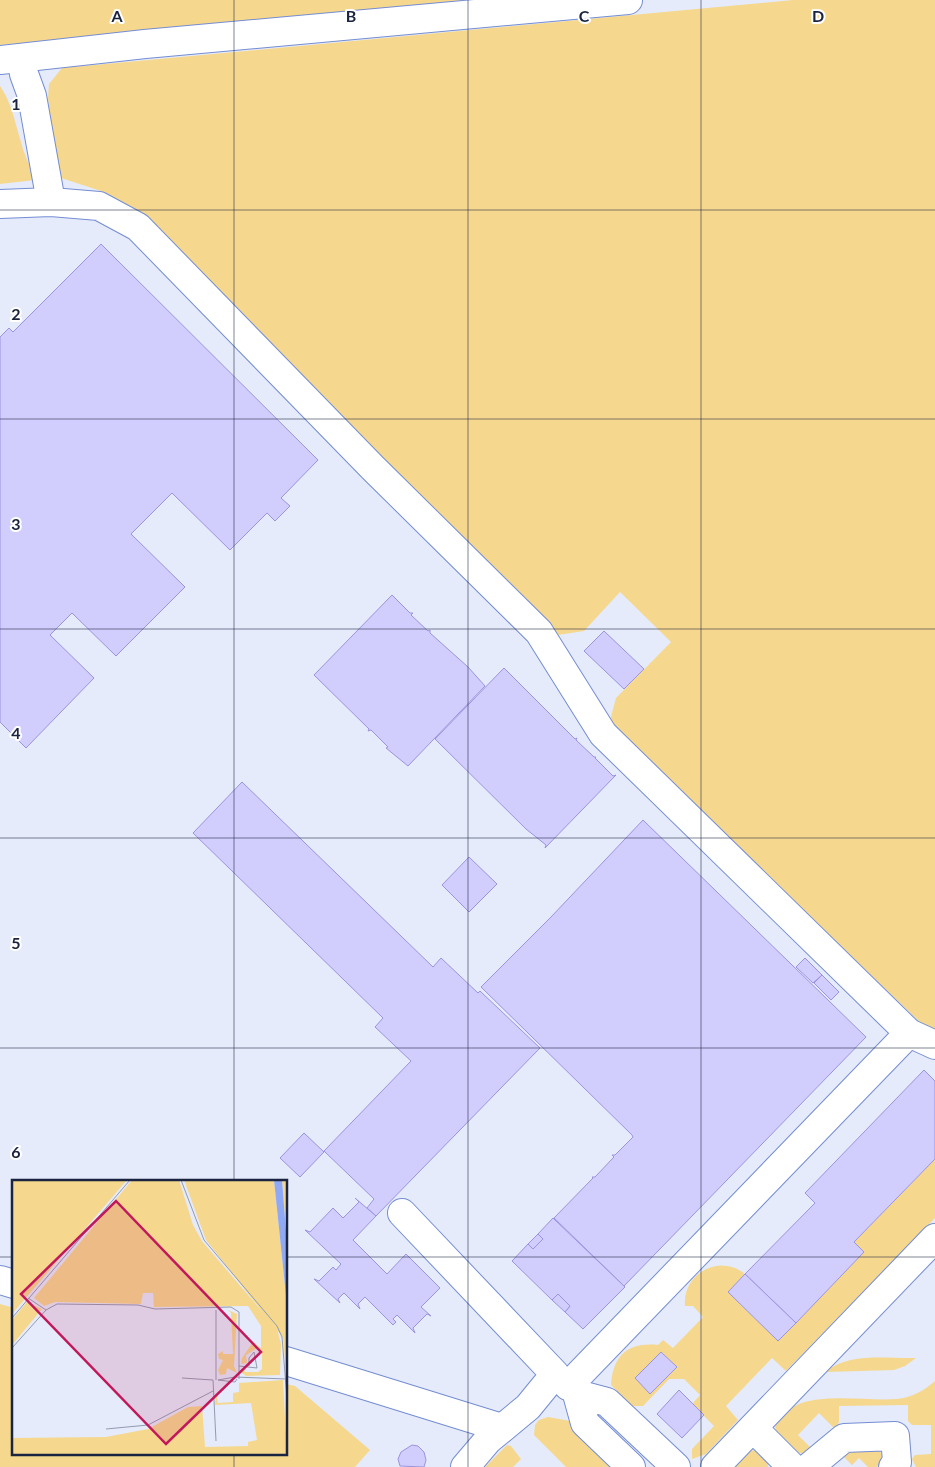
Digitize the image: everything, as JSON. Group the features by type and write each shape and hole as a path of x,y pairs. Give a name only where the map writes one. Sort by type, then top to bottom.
{"lane":[{"path":"51,202 34,105 10,59 628,0"},
{"path":"0,204 51,202 99,206 138,227 373,468 539,632 603,734 909,1033 935,1045"},
{"path":"465,1467 502,1428 528,1406 567,1385 909,1033"},
{"path":"402,1213 567,1385 585,1423 631,1467"},
{"path":"715,1467 935,1238"},
{"path":"288,1363 502,1428"},
{"path":"567,1385 607,1402 676,1467"},
{"path":"753,1428 792,1467"},
{"path":"809,1467 844,1438 895,1436 897,1462 892,1467"}],"shaded area":[{"path":"0,0 490,0 0,45"},
{"path":"793,0 935,0 935,1030 924,1026 619,734 610,720 616,698 671,642 620,592 584,631 558,635 135,212 101,191 58,177 48,98 49,84 62,68"},
{"path":"0,86 10,106 22,147 35,180 0,184"},
{"path":"935,1159 935,1218 786,1371 772,1358 726,1406 738,1420 706,1454 692,1459 692,1449 714,1426 692,1404 700,1395 684,1379 669,1379 643,1406 632,1406 611,1385 612,1375 619,1358 630,1348 658,1345 663,1340 673,1348 703,1317 693,1306 685,1306 686,1295 689,1285 696,1276 714,1266 735,1268 745,1274 728,1292 778,1341 864,1252 854,1242"},
{"path":"0,1304 12,1307 12,1454 288,1454 288,1384 295,1386 370,1450 355,1467 0,1467"},
{"path":"916,1358 905,1366 894,1370 825,1372 835,1366 857,1359"},
{"path":"935,1381 935,1467 916,1467 912,1459 915,1455 931,1454 931,1425 912,1425 908,1421 908,1405 839,1406 839,1422 836,1427 833,1427 819,1413 798,1435 811,1448 804,1454 795,1452 776,1432 776,1423 782,1415 793,1407 806,1402 836,1398 902,1398 918,1393"},
{"path":"548,1417 570,1421 623,1467 566,1467 534,1435 535,1425 539,1420"},
{"path":"507,1445 511,1446 521,1459 513,1467 485,1467"},
{"path":"878,1449 883,1456 877,1467 868,1467 859,1458 852,1465 841,1454 841,1450"},
{"path":"754,1450 767,1458 768,1467 734,1467 748,1452"}],"building":[{"path":"101,244 318,460 281,498 290,506 275,521 267,513 230,550 172,493 131,534 185,587 116,656 72,613 50,635 94,678 26,748 0,722 0,337 9,328 13,332"},
{"path":"392,595 410,613 413,613 411,615 428,631 430,630 430,633 468,667 485,686 408,766 386,748 388,747 371,730 368,731 369,729 314,675"},
{"path":"604,631 644,669 624,689 584,651"},
{"path":"504,668 575,739 577,738 576,740 596,757 613,776 616,775 545,848 546,845 526,829 435,739"},
{"path":"242,782 433,967 441,958 478,993 480,991 540,1048 376,1216 367,1208 374,1199 324,1151 411,1061 375,1027 383,1018 193,833"},
{"path":"643,820 866,1037 624,1286 554,1218 592,1177 595,1177 614,1157 612,1155 615,1155 633,1137 481,987 551,917"},
{"path":"469,857 497,884 469,912 442,885"},
{"path":"805,958 822,975 813,983 796,967"},
{"path":"822,975 839,992 831,1000 814,983"},
{"path":"924,1070 935,1081 935,1159 854,1242 864,1252 796,1323 745,1274 815,1203 805,1193"},
{"path":"304,1133 324,1152 300,1177 280,1158"},
{"path":"355,1198 376,1216 353,1240 387,1274 406,1254 440,1288 421,1307 431,1316 427,1314 413,1328 415,1333 397,1315 393,1319 396,1322 393,1325 365,1297 358,1304 360,1309 344,1293 338,1299 340,1303 314,1279 319,1281 333,1267 336,1270 341,1264 305,1230 310,1232 333,1208 343,1218 359,1202"},
{"path":"553,1218 625,1287 583,1329 565,1312 570,1306 558,1294 552,1300 512,1261 528,1244 533,1249 543,1239 538,1234"},
{"path":"538,1234 543,1239 533,1249 528,1244"},
{"path":"745,1274 796,1323 778,1341 728,1292"},
{"path":"558,1294 570,1306 565,1312 552,1300"},
{"path":"661,1352 677,1367 650,1394 635,1378"},
{"path":"679,1390 704,1415 682,1438 657,1414"},
{"path":"412,1445 418,1446 424,1452 426,1460 424,1467 400,1466 398,1459 401,1452"}]}
